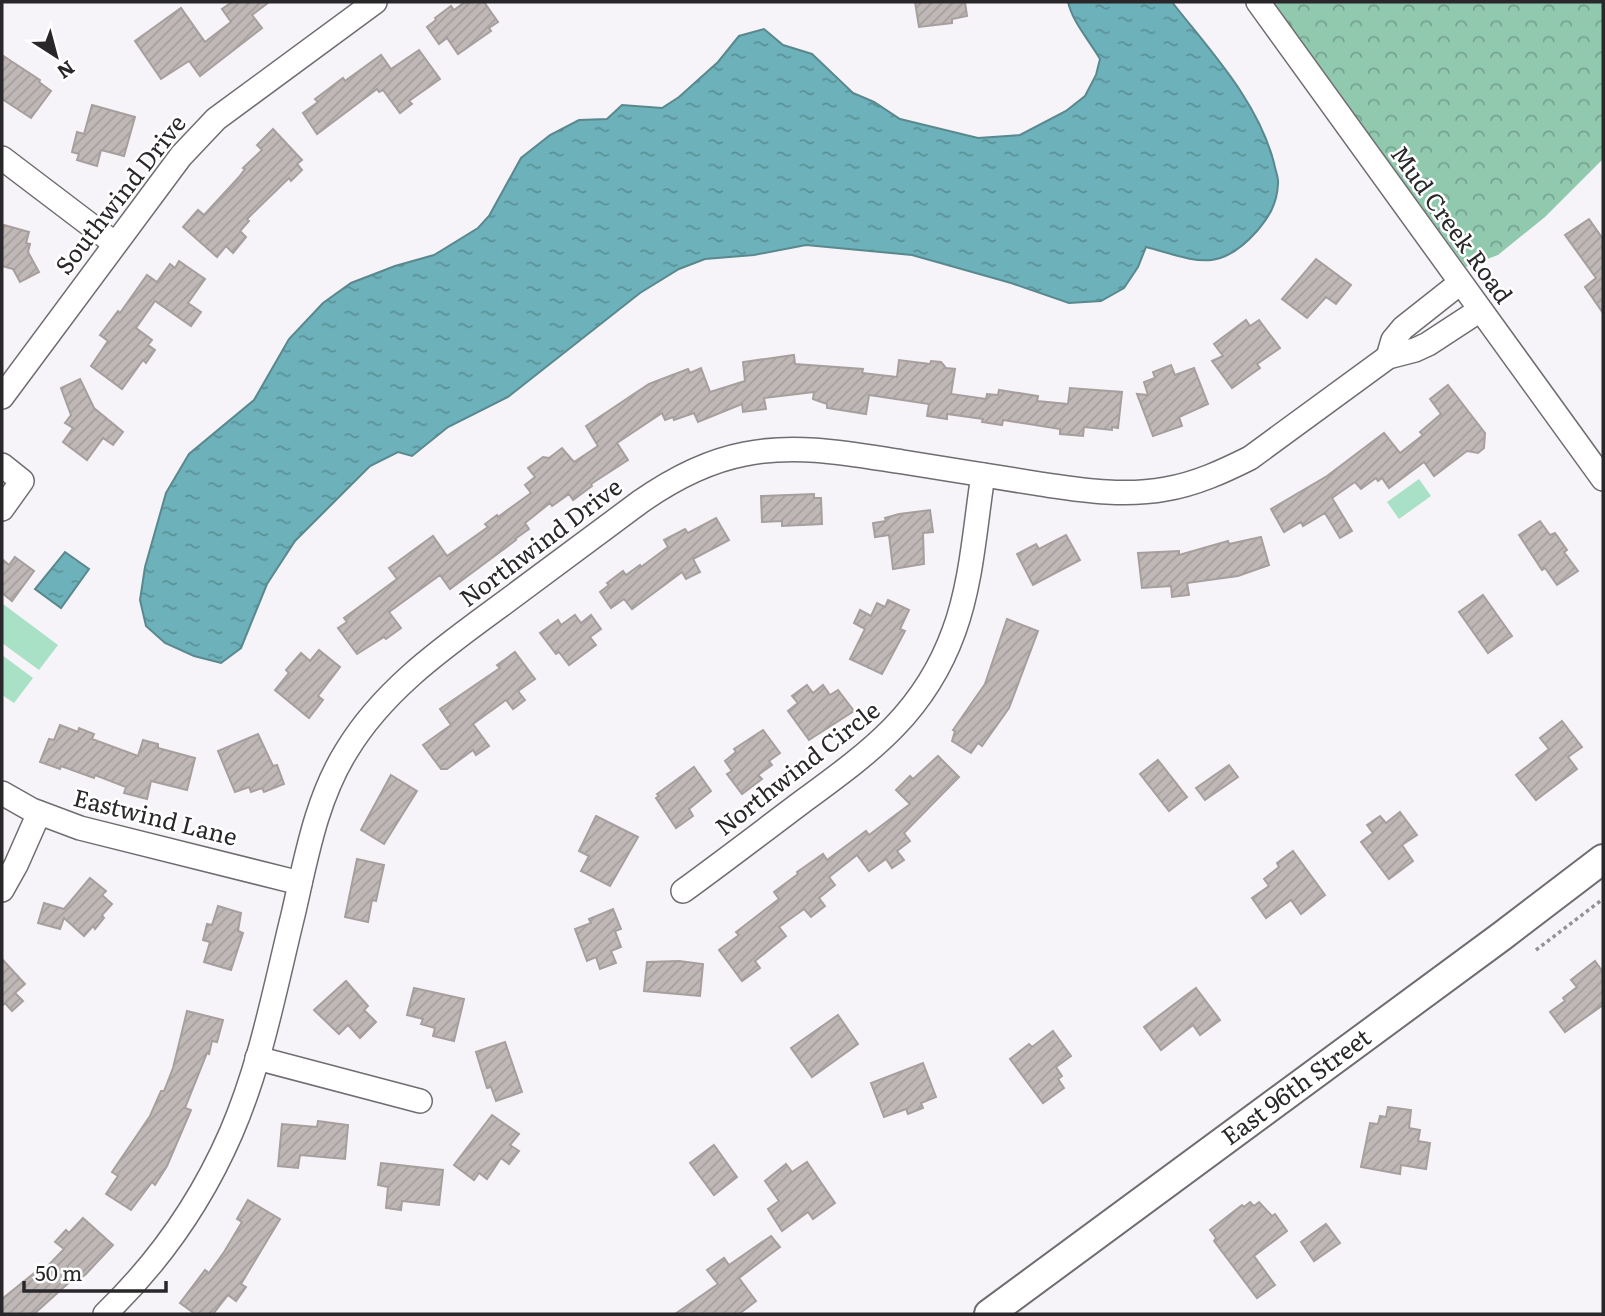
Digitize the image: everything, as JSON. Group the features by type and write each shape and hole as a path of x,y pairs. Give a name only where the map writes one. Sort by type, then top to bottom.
{"main road":[{"name":"East 96th Street","path":"989,1314 1603,859"}],"street":[{"name":"Southwind Drive","path":"2,397 181,156 216,119 375,2"},
{"name":"Mud Creek Road","path":"1258,2 1603,479"},
{"path":"2,159 114,243"},
{"name":"Northwind Drive","path":"1388,357 1393,340 1403,328 1460,283"},
{"name":"Northwind Drive","path":"105,1314 161,1253 209,1179 231,1132 257,1058 318,814 346,751 388,697 426,661 662,487 732,458 789,449 834,451 1103,492 1140,492 1189,484 1251,458 1388,357 1428,345 1479,310"},
{"path":"2,465 22,481 2,509"},
{"name":"Northwind Circle","path":"683,891 867,753 913,708 928,685 954,631 967,580 983,475"},
{"name":"Eastwind Lane","path":"2,793 40,813 80,828 300,883"},
{"path":"2,890 40,813"},
{"path":"257,1058 420,1101"}],"path":[{"path":"1536,950 1603,899"}],"green space":[{"path":"1271,2 1603,2 1603,159 1545,217 1498,255 1466,267"},
{"path":"1419,479 1431,496 1399,519 1387,502"},
{"path":"3,604 58,645 39,670 2,643"},
{"path":"2,655 33,678 14,703 2,695"}],"water":[{"path":"1068,2 1172,2 1245,98 1267,140 1278,184 1272,210 1265,221 1243,245 1230,254 1218,259 1192,259 1146,247 1138,267 1124,288 1101,301 1069,303 1011,283 912,255 806,245 754,255 705,259 679,269 640,293 508,397 448,427 412,456 398,452 370,466 295,541 267,584 241,648 221,663 194,656 165,643 146,626 140,600 145,567 166,493 189,454 254,400 289,339 323,303 351,283 434,255 478,228 489,216 521,158 550,135 579,120 607,119 622,105 662,108 679,97 718,62 739,36 764,29 783,45 812,54 853,93 874,102 900,119 978,138 1020,135 1066,111 1085,96 1096,75 1100,59 1077,24"},
{"path":"65,552 89,569 61,608 35,589"}],"building":[{"path":"232,2 269,2 252,15 262,28 200,76 189,61 161,79 135,41 181,8 205,42 231,22 222,9"},
{"path":"465,2 484,2 498,22 489,28 491,31 458,54 447,38 439,44 427,27 451,6 454,10"},
{"path":"915,2 965,2 967,16 952,19 952,23 919,27"},
{"path":"419,50 440,79 409,101 412,104 400,113 383,90 379,92 377,89 317,134 303,113 318,102 315,99 381,55 391,69"},
{"path":"2,55 40,80 39,82 51,91 31,118 2,99"},
{"path":"92,105 135,117 124,156 101,150 97,166 77,160 79,154 72,152 77,132 84,134"},
{"path":"273,129 302,160 297,164 302,170 291,181 289,178 247,219 249,221 240,231 246,237 233,253 226,246 217,257 183,227 198,210 204,215 239,177 245,169 243,168 262,150 257,145"},
{"path":"1589,219 1603,239 1603,313 1585,287 1596,278 1565,235"},
{"path":"4,225 29,232 26,243 30,244 28,252 39,272 20,282 13,269 2,266"},
{"path":"1316,259 1351,285 1336,304 1326,297 1307,318 1282,299"},
{"path":"179,261 205,279 188,303 201,312 191,326 155,301 136,328 152,340 148,345 155,350 146,363 143,360 122,389 91,366 108,341 100,335 118,311 120,313 147,275 157,282 170,264 175,268"},
{"path":"1246,320 1250,326 1259,320 1280,348 1257,364 1260,368 1232,388 1212,361 1223,356 1214,344"},
{"path":"794,355 795,364 863,369 862,373 897,377 899,360 930,364 931,361 941,362 946,368 955,369 951,394 986,399 987,394 998,395 999,390 1038,396 1037,401 1068,404 1070,388 1122,392 1118,428 1112,427 1112,430 1084,427 1083,436 1060,434 1060,429 1003,420 1002,425 982,422 983,419 947,414 947,419 927,416 929,404 869,395 866,414 827,408 827,404 813,399 814,392 764,398 766,409 743,412 742,404 698,422 694,413 674,420 673,417 665,420 662,413 617,443 628,460 591,484 592,486 573,500 569,494 552,506 550,503 525,523 529,529 450,589 440,575 389,612 401,628 386,639 384,637 357,654 338,628 347,622 344,618 397,579 389,568 433,536 447,556 488,527 485,524 497,515 498,517 531,493 525,485 535,477 528,468 543,457 549,458 562,448 574,462 598,446 586,426 649,384 688,369 690,373 701,368 710,392 745,381 743,362"},
{"path":"1171,365 1175,375 1194,368 1208,404 1179,417 1182,426 1153,436 1137,394 1148,395 1144,382 1155,378 1153,372"},
{"path":"80,379 94,408 123,432 113,445 103,438 87,460 63,442 73,428 65,423 71,415 61,388"},
{"path":"1448,385 1485,433 1484,448 1478,453 1467,451 1434,476 1424,462 1389,488 1382,478 1378,481 1376,478 1361,489 1355,482 1332,498 1352,531 1340,538 1325,513 1303,526 1301,522 1284,532 1271,509 1327,476 1384,433 1400,453 1423,435 1420,432 1441,414 1430,399"},
{"path":"814,494 814,498 821,498 822,524 782,526 782,521 762,522 761,496"},
{"path":"930,510 933,532 923,533 924,564 893,569 889,535 875,537 873,523 886,521 885,518 899,514"},
{"path":"716,518 729,540 693,559 700,572 686,579 682,572 632,609 624,599 611,608 600,592 609,585 607,583 623,571 626,575 640,565 641,567 668,547 664,540 685,529 688,533"},
{"path":"1540,521 1550,535 1555,533 1567,550 1564,552 1578,571 1557,585 1545,568 1542,570 1519,535"},
{"path":"1066,535 1080,560 1033,585 1017,554 1036,544 1039,549"},
{"path":"1261,537 1269,565 1238,576 1187,583 1189,595 1172,597 1171,586 1142,588 1138,553 1179,551 1179,555 1228,541 1229,544"},
{"path":"15,557 34,571 12,601 2,593 2,559 9,565"},
{"path":"1483,595 1512,636 1488,653 1459,612"},
{"path":"888,600 909,610 900,629 905,631 882,674 850,659 865,629 854,623 860,610 871,616 877,603 885,607"},
{"path":"575,615 581,623 591,615 601,629 590,637 596,645 569,665 559,652 556,654 540,633 558,620 561,625"},
{"path":"1007,619 1038,631 1009,708 982,746 978,743 971,753 952,741 953,730 985,684"},
{"path":"319,650 340,667 318,696 323,700 309,718 275,690 289,673 286,670 301,653 310,661"},
{"path":"515,652 535,679 518,691 525,700 513,709 506,700 473,724 489,746 476,755 473,750 447,769 441,769 423,745 451,725 440,709 500,668 497,665"},
{"path":"807,685 813,693 823,685 830,695 838,690 854,711 809,740 788,711 798,703 792,696"},
{"path":"1562,721 1582,747 1568,757 1577,769 1536,800 1516,775 1549,749 1540,738"},
{"path":"60,725 78,732 79,728 94,734 92,739 138,756 143,740 158,744 158,748 195,758 187,790 151,781 147,799 124,793 126,787 95,775 94,778 61,766 60,769 40,762 49,739 54,740"},
{"path":"763,730 780,753 769,761 772,765 758,775 762,779 742,794 727,774 732,771 725,761 736,752 734,749"},
{"path":"258,734 273,766 277,765 284,784 264,792 262,788 251,792 249,787 235,792 218,751"},
{"path":"938,756 959,777 904,833 910,841 897,851 904,860 892,868 886,859 869,871 857,855 829,877 835,885 819,898 825,906 811,917 804,909 779,927 786,936 755,961 760,968 742,981 719,950 739,935 736,932 779,899 774,892 798,874 797,872 823,854 827,860 866,831 869,835 910,804 896,790 910,776 913,779"},
{"path":"1158,760 1187,797 1169,811 1140,774"},
{"path":"1229,765 1238,777 1205,800 1196,788"},
{"path":"694,767 711,791 689,809 693,816 676,828 656,798 659,796 657,794"},
{"path":"391,775 417,791 384,844 361,830"},
{"path":"1400,812 1417,835 1402,845 1413,861 1389,879 1361,842 1373,833 1367,825 1380,816 1386,823"},
{"path":"596,816 638,837 610,886 581,871 589,856 579,851"},
{"path":"1293,851 1325,895 1301,914 1291,900 1266,918 1252,898 1269,886 1264,879 1279,867 1277,863"},
{"path":"357,859 384,865 368,922 345,917"},
{"path":"90,878 106,891 102,895 112,904 95,929 93,926 84,936 64,918 60,929 38,923 44,903 64,909"},
{"path":"218,906 241,913 238,931 243,933 231,970 204,962 210,942 203,940 207,924 212,925"},
{"path":"613,909 621,929 615,931 621,947 611,951 616,963 600,969 596,957 587,961 575,929 591,923 589,919"},
{"path":"2,959 25,984 15,993 23,1001 12,1011 5,1003 2,1006"},
{"path":"679,961 703,964 700,996 644,991 647,962"},
{"path":"1595,961 1603,972 1603,1005 1565,1032 1550,1012 1565,1001 1563,998 1577,987 1571,980"},
{"path":"346,981 368,1006 364,1010 376,1022 360,1038 348,1025 339,1034 314,1010"},
{"path":"414,988 464,999 454,1041 433,1036 435,1028 421,1024 423,1019 407,1015"},
{"path":"1196,988 1220,1020 1200,1035 1193,1025 1161,1050 1144,1027"},
{"path":"187,1011 223,1020 217,1042 212,1041 209,1054 207,1053 185,1108 191,1110 167,1166 155,1185 152,1182 131,1210 106,1194 118,1176 112,1172 150,1116 161,1091 164,1091 173,1068"},
{"path":"838,1015 858,1044 812,1077 791,1048"},
{"path":"1053,1031 1071,1056 1056,1067 1062,1076 1058,1079 1064,1088 1043,1103 1010,1059 1029,1044 1032,1047"},
{"path":"505,1042 522,1092 496,1101 491,1087 487,1088 476,1052"},
{"path":"923,1063 936,1097 921,1103 923,1108 908,1114 906,1109 884,1117 871,1083"},
{"path":"1388,1107 1411,1110 1409,1128 1420,1130 1418,1141 1430,1143 1426,1169 1401,1165 1400,1174 1361,1167 1370,1123 1378,1124 1380,1116 1386,1117"},
{"path":"492,1115 519,1134 510,1145 519,1151 509,1164 501,1158 487,1179 479,1173 474,1180 454,1165"},
{"path":"318,1121 348,1125 345,1159 300,1155 298,1168 278,1166 282,1124 317,1127"},
{"path":"714,1145 737,1177 714,1195 690,1163"},
{"path":"807,1162 835,1203 813,1219 808,1212 782,1231 768,1209 779,1201 765,1181 786,1164 792,1172"},
{"path":"381,1163 443,1170 439,1205 402,1201 401,1210 386,1208 388,1187 378,1185"},
{"path":"248,1200 280,1219 241,1284 246,1287 236,1301 228,1295 213,1314 195,1314 180,1303 205,1270 209,1273 224,1252 242,1222 237,1219"},
{"path":"1250,1202 1254,1206 1259,1202 1272,1216 1275,1214 1287,1231 1254,1256 1275,1285 1257,1298 1214,1241 1216,1238 1210,1230 1242,1205 1244,1207"},
{"path":"83,1218 113,1245 86,1274 75,1281 73,1279 34,1314 2,1314 2,1299 38,1270 41,1273 64,1249 55,1242 66,1230 69,1233"},
{"path":"1326,1224 1340,1243 1314,1261 1301,1242"},
{"path":"771,1236 780,1247 739,1278 756,1301 739,1314 675,1314 718,1284 707,1270 724,1258 729,1265"}]}
